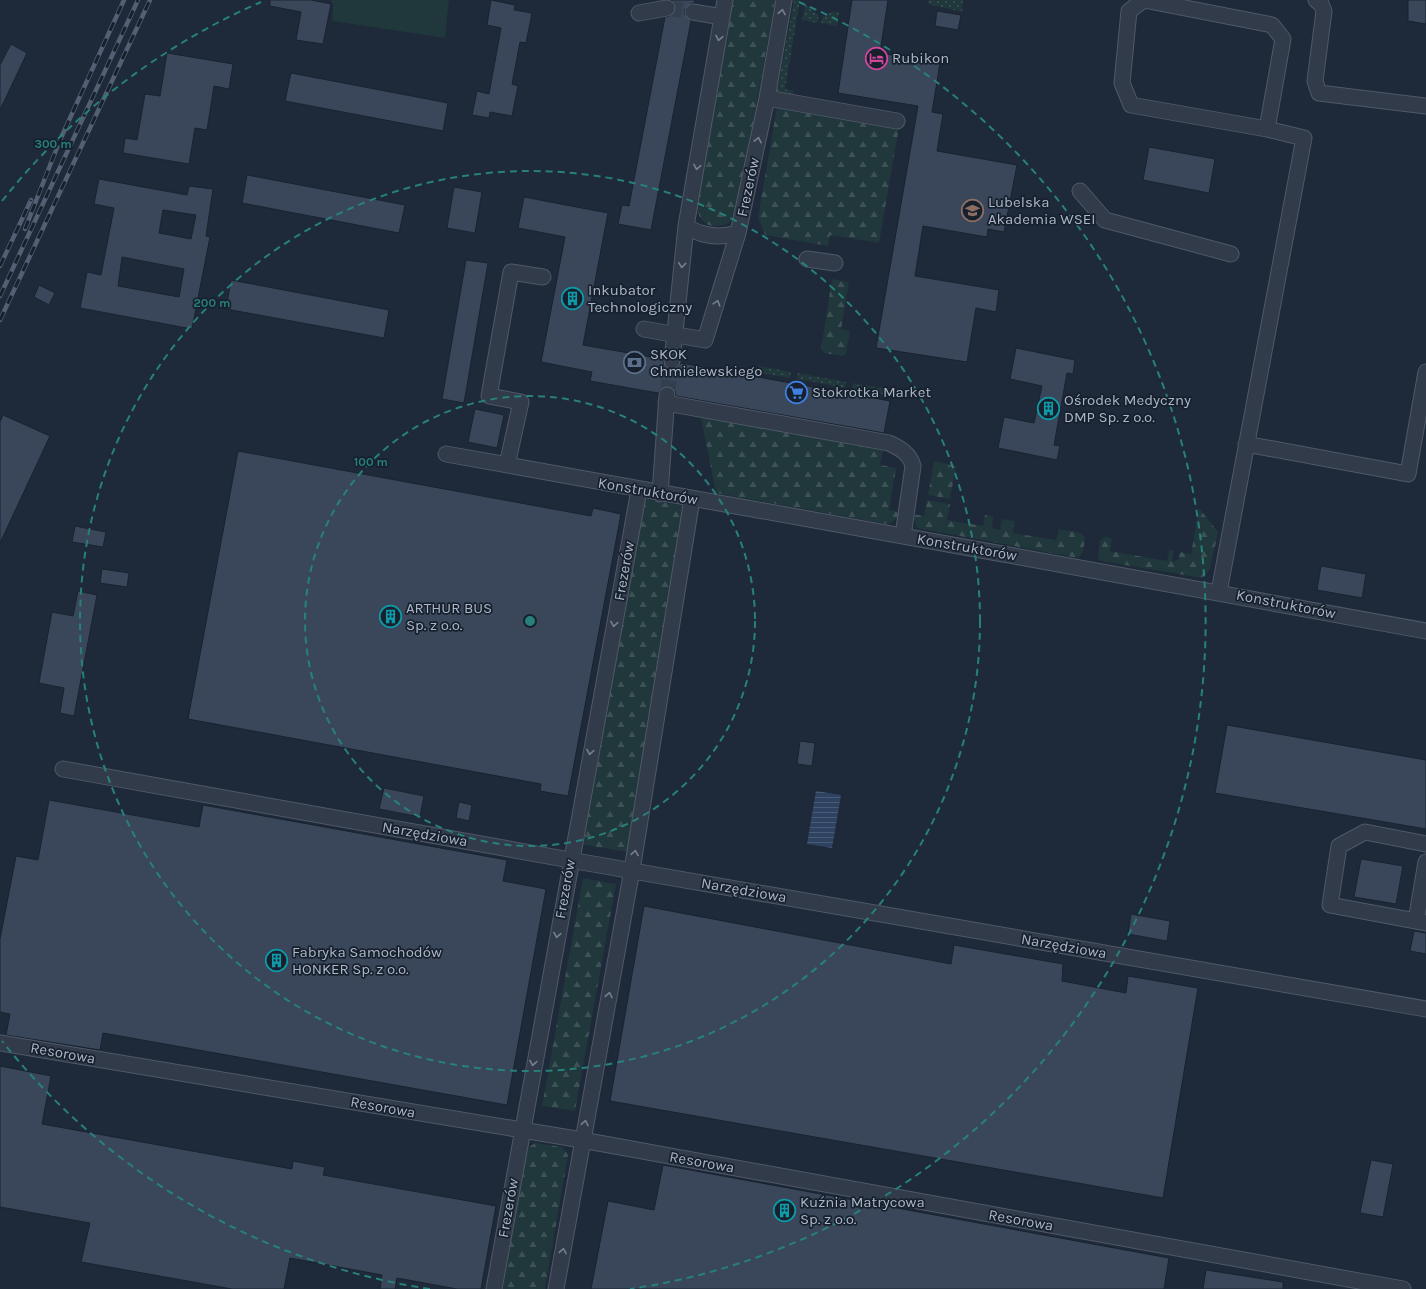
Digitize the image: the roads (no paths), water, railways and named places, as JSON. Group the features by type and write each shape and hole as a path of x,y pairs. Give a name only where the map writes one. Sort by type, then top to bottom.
{"street":[{"path":"672,361 686,226 725,0"},
{"name":"Frezerów","path":"644,330 705,340 738,233 767,98 784,0"},
{"path":"1219,592 1304,138 1267,129 1131,105 1122,83 1129,12 1144,0 1272,25 1283,39 1267,129"},
{"path":"1316,0 1321,4 1324,11 1315,81 1319,93 1426,106"},
{"path":"639,13 667,8"},
{"path":"693,12 722,17"},
{"path":"767,98 896,121"},
{"path":"1080,191 1105,220 1231,254"},
{"path":"686,226 696,232 710,235 725,237 738,233"},
{"path":"807,258 835,263"},
{"path":"507,465 521,402 489,396 511,272 543,277"},
{"path":"1246,444 1408,474 1426,372"},
{"path":"660,494 667,399 889,442 899,447 908,456 914,466 903,536"},
{"name":"Konstruktorów","path":"446,454 660,494 1219,592 1426,631"},
{"name":"Frezerów","path":"494,1289 521,1130 639,490"},
{"path":"556,1289 632,870 692,499"},
{"name":"Narzędziowa","path":"63,769 570,860 1426,1009"},
{"path":"1426,844 1365,832 1339,846 1330,905 1421,922 1426,862"},
{"name":"Resorowa","path":"0,1043 582,1140 1403,1289"}],"water":[{"path":"816,791 841,795 832,848 807,844"}],"tunnel":[{"path":"667,8 693,12"},
{"path":"667,395 672,361"}],"railway":[{"path":"25,229 60,140 124,0"},
{"path":"0,296 138,0"},
{"path":"0,320 150,0"},
{"path":"0,266 31,200"}],"place":[{"name":"Rubikon","path":"877,58"},
{"name":"Lubelska Akademia WSEI","path":"973,211"},
{"name":"Inkubator Technologiczny","path":"572,299"},
{"name":"SKOK Chmielewskiego","path":"635,363"},
{"name":"Stokrotka Market","path":"796,392"},
{"name":"Ośrodek Medyczny DMP Sp. z o.o.","path":"1049,409"},
{"name":"ARTHUR BUS Sp. z o.o.","path":"390,617"},
{"name":"Fabryka Samochodów HONKER Sp. z o.o.","path":"276,961"},
{"name":"Kuźnia Matrycowa Sp. z o.o.","path":"785,1211"}]}
